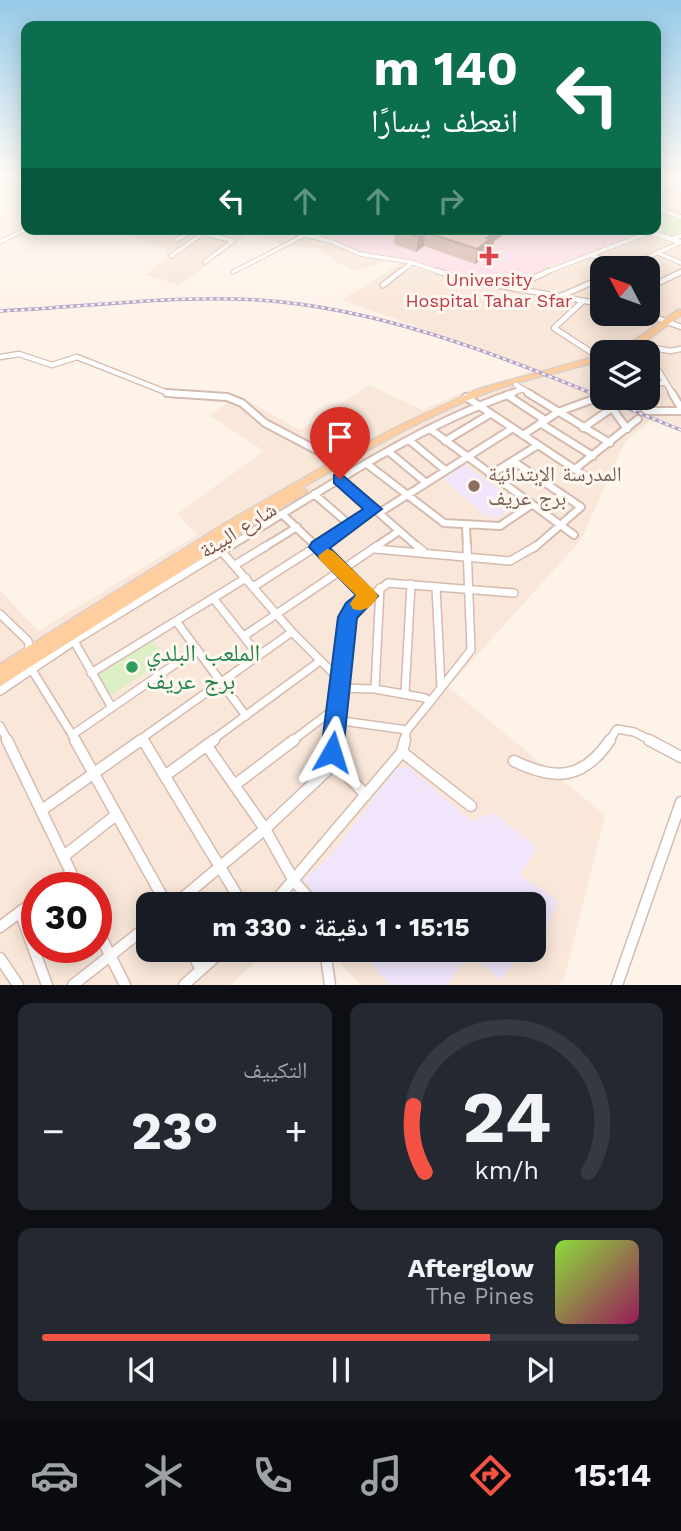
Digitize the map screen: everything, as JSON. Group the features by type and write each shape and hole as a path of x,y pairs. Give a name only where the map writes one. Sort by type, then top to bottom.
{"main road":[{"path":"653,340 665,322 681,312"},
{"name":"شارع البيئة","path":"0,680 320,480 506,382 590,364"},
{"name":"شارع البيئة","path":"215,545 335,465 472,401 519,387 564,369"},
{"name":"شارع البيئة","path":"0,671 30,661"}],"street":[{"path":"0,242 21,232"},
{"path":"176,240 186,235"},
{"path":"171,256 202,235"},
{"path":"205,262 233,241 207,235"},
{"path":"233,272 305,235 360,254 413,262 456,278 590,302"},
{"path":"313,237 319,235"},
{"path":"593,256 643,235"},
{"path":"660,235 681,242"},
{"path":"673,239 681,236"},
{"path":"651,256 681,242"},
{"path":"658,253 681,263"},
{"path":"512,288 517,283 590,257"},
{"path":"383,285 413,262"},
{"path":"660,282 681,272"},
{"path":"559,297 590,283"},
{"path":"583,301 554,328 590,353"},
{"path":"660,320 680,326"},
{"path":"660,351 681,349"},
{"path":"0,357 19,354 52,365 77,358 168,393 228,397 242,403 265,423 326,455 335,465"},
{"path":"660,378 681,410"},
{"path":"0,691 30,661 74,641 215,545 282,514 430,429 472,401 507,395 519,387 610,443"},
{"path":"507,395 593,456"},
{"path":"523,435 558,412 590,400"},
{"path":"472,401 591,480"},
{"path":"583,428 612,408 627,429"},
{"path":"645,410 681,410"},
{"path":"445,441 490,414"},
{"path":"575,469 638,419"},
{"path":"253,587 350,525 405,496 513,428"},
{"path":"430,429 574,535"},
{"path":"409,440 445,470"},
{"path":"490,475 538,445"},
{"path":"388,451 425,482"},
{"path":"374,549 514,559 561,526 581,507 513,461"},
{"path":"367,464 440,521 467,526 500,526 531,505"},
{"path":"340,479 424,553"},
{"path":"314,494 350,525"},
{"path":"282,514 369,596"},
{"path":"284,892 401,752 407,730 471,650 467,526"},
{"path":"235,565 297,527"},
{"path":"244,636 399,531"},
{"path":"215,545 339,683 420,695 430,702"},
{"path":"91,673 246,578"},
{"path":"366,795 335,763 332,747 349,614 388,583 514,593"},
{"path":"405,693 411,584"},
{"path":"436,587 441,687"},
{"path":"374,689 380,588"},
{"path":"213,598 259,656"},
{"path":"0,614 28,641 30,661 160,892"},
{"path":"176,621 246,716"},
{"path":"42,810 292,632"},
{"path":"74,641 111,706"},
{"path":"72,734 197,649"},
{"path":"166,775 320,661"},
{"path":"236,784 337,707"},
{"path":"335,720 407,730"},
{"path":"0,726 71,872"},
{"path":"513,761 541,774 572,772 596,760 617,729 634,732 681,757"},
{"path":"142,738 236,892"},
{"path":"206,746 236,784 265,828 294,881 304,892"},
{"path":"401,752 471,806"},
{"path":"190,892 265,828 335,763"},
{"path":"617,985 681,802"},
{"path":"64,856 116,815"},
{"path":"0,927 20,912 47,985"},
{"path":"112,954 136,935"},
{"path":"0,958 18,985"},
{"path":"112,960 125,985"},
{"path":"197,962 201,970"},
{"path":"184,985 210,962"},
{"path":"326,962 330,985"},
{"path":"74,985 101,963"}],"shaded area":[{"path":"661,221 681,221 681,427 654,417 625,442 581,540 448,687 605,815 565,977 557,985 360,985 340,962 546,962 546,892 136,892 136,962 255,962 231,985 0,985 0,590 38,631 197,535 177,514 264,451 209,415 239,396 300,430 370,385 422,410 463,392 537,370 342,300 401,263 386,261 356,271 333,261 333,258 316,248 285,245 248,235 661,235"},
{"path":"126,235 248,235 179,285 145,275 165,260 167,250"},
{"name":"University Hospital Tahar Sfar","path":"332,235 637,235 592,255 568,263 561,261 512,281 501,277 490,282 459,276 411,259 363,253 326,238"},
{"name":"المدرسة الإبتدائية برج عريف","path":"462,463 518,503 496,519 490,514 486,516 440,476"},
{"path":"408,767 472,821 493,813 537,847 520,875 545,892 314,892 304,880 330,856 397,768"},
{"path":"546,893 558,901 546,929"},
{"path":"371,962 473,962 460,965 448,985 389,985"},
{"path":"478,962 514,962 502,980"}],"green space":[{"path":"661,221 681,221 681,232 670,237 661,234"},
{"name":"الملعب البلدي برج عريف","path":"153,640 166,659 111,695 98,675"}],"building":[{"path":"434,235 492,235 477,249"}],"railway":[{"path":"0,311 176,299 247,299 334,310 436,335 486,352 681,430"}],"slow traffic":[{"path":"327,556 369,596 359,604"}],"place":[{"name":"University Hospital Tahar Sfar","path":"489,256"},
{"name":"المدرسة الإبتدائية برج عريف","path":"474,486"},
{"name":"الملعب البلدي برج عريف","path":"132,667"}],"route":[{"path":"332,752 348,617 353,609 369,596 318,547 374,509 340,479"}]}
